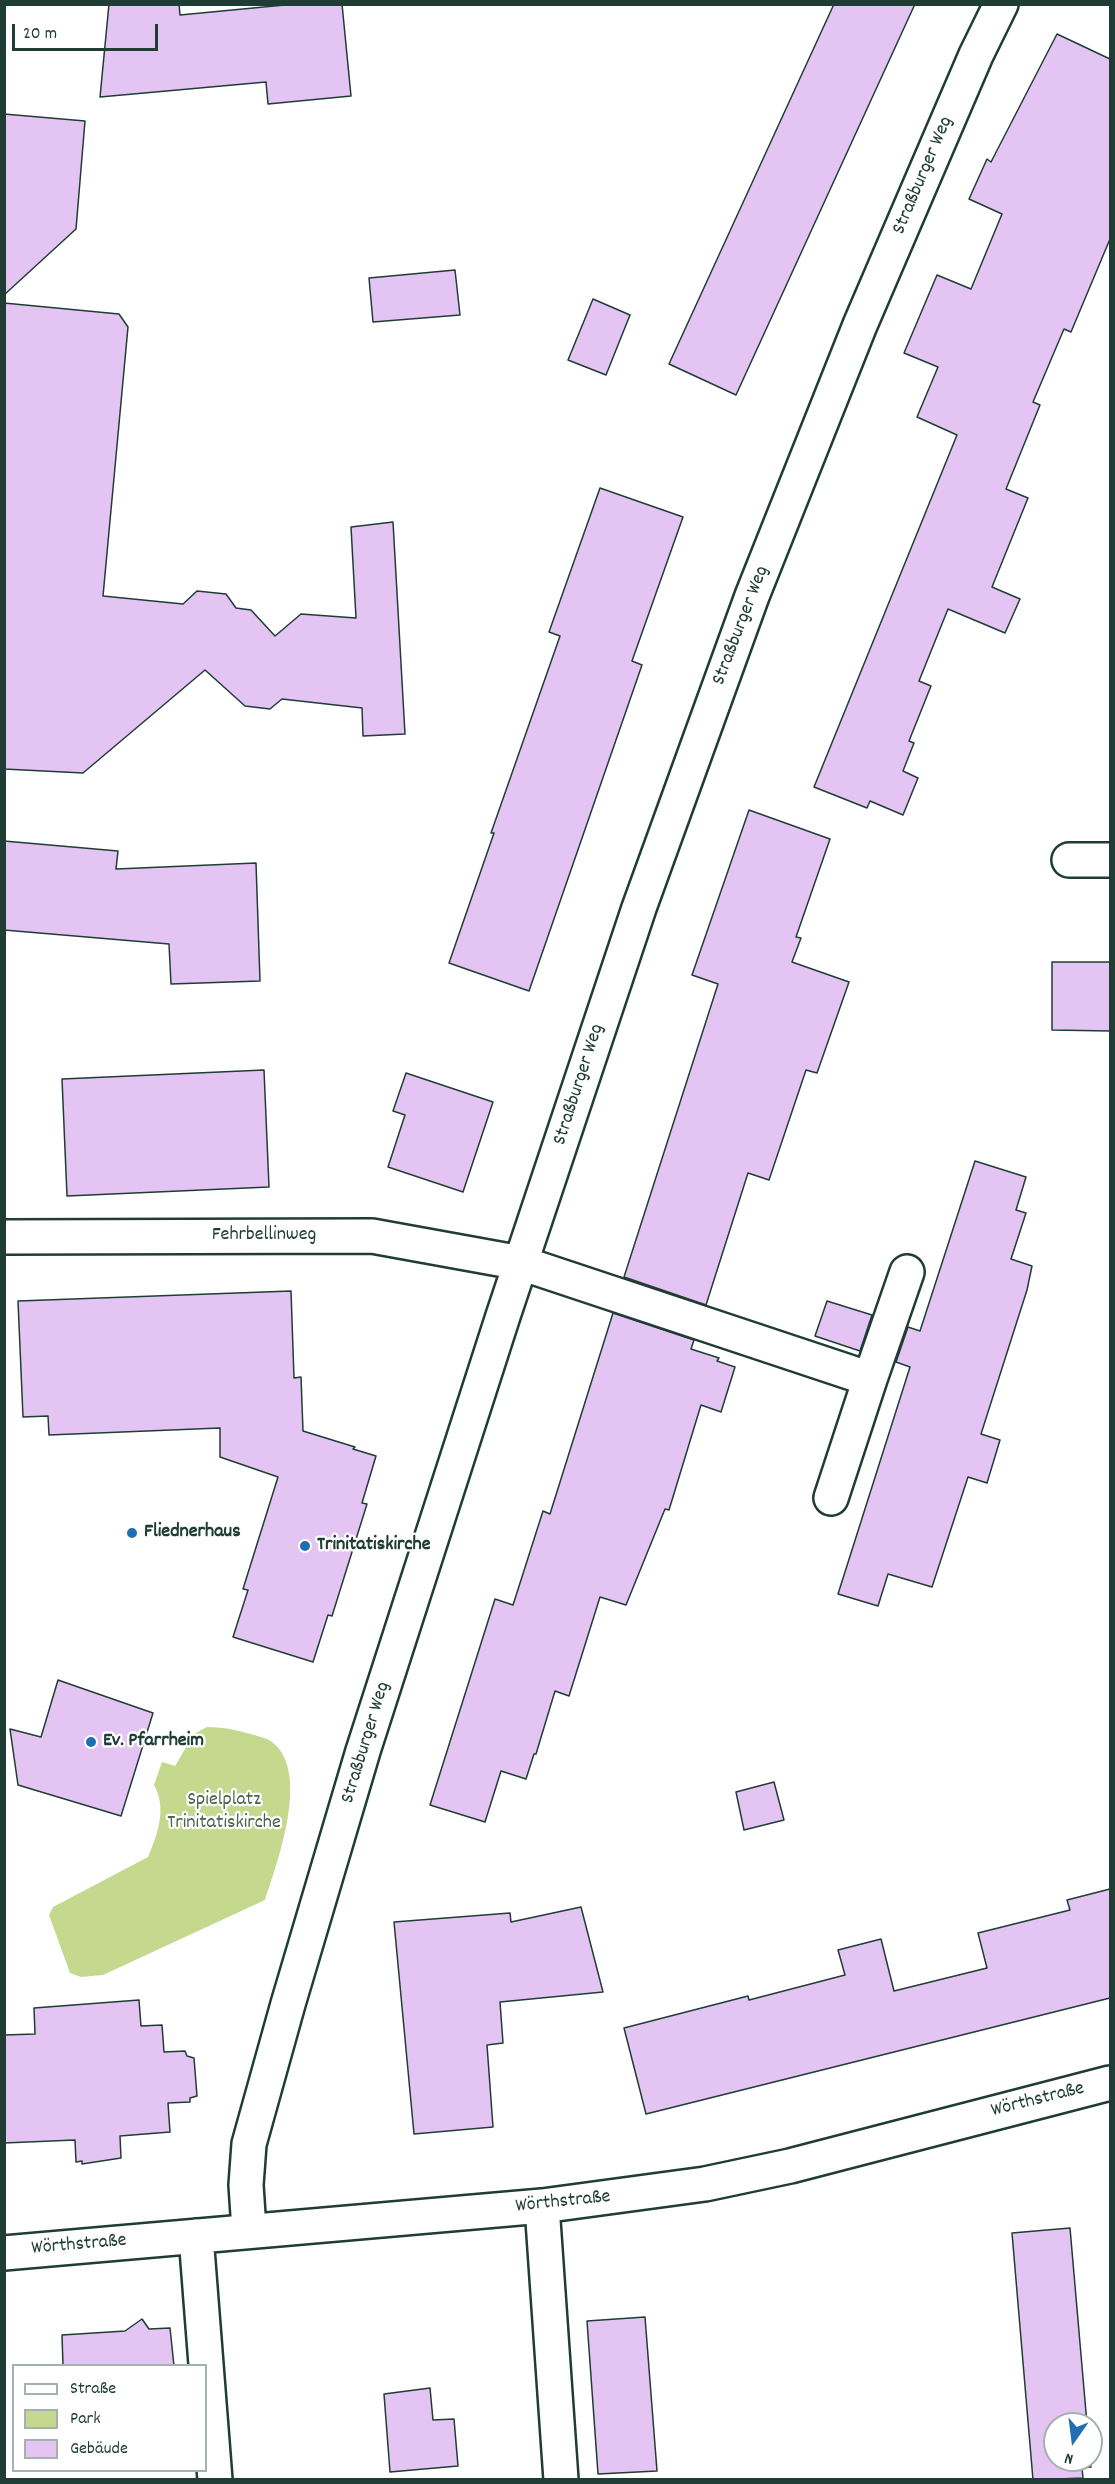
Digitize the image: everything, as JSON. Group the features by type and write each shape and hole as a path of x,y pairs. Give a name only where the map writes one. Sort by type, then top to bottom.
{"street":[{"name":"Straßburger Weg","path":"249,2230 246,2185 249,2144 288,2004 363,1751 639,908 752,596 865,314 976,55 1001,4"},
{"path":"1069,860 1110,860"},
{"name":"Fehrbellinweg","path":"4,1237 372,1236 521,1263"},
{"path":"521,1263 870,1379"},
{"path":"831,1498 907,1272"},
{"name":"Wörthstraße","path":"4,2253 542,2206 705,2184 790,2166 1110,2083"},
{"path":"542,2206 561,2480"},
{"path":"196,2236 206,2364"},
{"path":"207,2377 215,2480"}],"green space":[{"name":"Spielplatz Trinitatiskirche","path":"207,1727 237,1730 269,1740 282,1753 289,1771 288,1816 277,1863 265,1900 103,1975 81,1977 70,1973 49,1915 53,1907 148,1857 160,1821 160,1803 154,1785 162,1762 175,1766 194,1734"}],"building":[{"path":"109,4 179,4 180,15 295,4 342,4 351,96 268,104 266,82 100,97"},
{"path":"834,4 915,4 736,395 669,364"},
{"path":"1057,34 1110,59 1110,239 1071,332 1064,329 1033,402 1040,405 1006,489 1028,498 992,587 1020,599 1005,633 948,609 919,681 931,686 909,741 914,743 903,771 918,778 903,815 870,801 867,808 814,787 957,435 917,417 938,367 904,353 937,275 971,289 1002,214 969,199 987,159 991,162"},
{"path":"4,114 85,121 76,229 4,295"},
{"path":"455,270 460,315 373,322 369,278"},
{"path":"593,299 630,315 606,375 568,360"},
{"path":"4,303 119,314 128,327 103,596 183,604 197,591 226,594 236,608 251,610 275,636 301,614 356,618 351,527 393,522 405,734 363,736 362,708 282,699 270,709 245,706 205,670 83,773 4,769"},
{"path":"600,488 683,517 632,661 642,665 529,991 449,963 494,833 491,833 560,636 549,632"},
{"path":"749,810 830,839 796,937 801,938 792,962 849,982 817,1073 806,1070 769,1180 748,1173 706,1305 624,1277 718,984 692,975"},
{"path":"4,841 118,851 116,869 256,863 260,981 171,984 169,944 4,930"},
{"path":"1052,962 1110,962 1110,1031 1052,1030"},
{"path":"264,1070 269,1187 67,1196 62,1079"},
{"path":"406,1073 493,1102 463,1192 388,1167 405,1115 393,1111"},
{"path":"975,1161 1026,1177 1016,1210 1026,1213 1011,1259 1032,1266 1027,1290 981,1434 1000,1440 987,1483 968,1477 932,1587 888,1574 878,1606 838,1594 910,1367 896,1362 908,1327 920,1331"},
{"path":"291,1291 294,1378 301,1377 303,1431 376,1456 362,1503 367,1504 332,1616 328,1615 313,1662 233,1637 248,1590 243,1589 278,1477 220,1457 220,1428 49,1435 48,1416 23,1417 18,1301"},
{"path":"827,1301 872,1315 860,1351 815,1336"},
{"path":"613,1313 694,1340 691,1349 719,1358 717,1361 735,1367 721,1412 701,1405 669,1510 665,1509 626,1605 600,1597 569,1696 555,1691 526,1779 501,1771 485,1822 430,1805 495,1599 513,1605 543,1511 550,1514"},
{"name":"Ev. Pfarrheim","path":"58,1680 153,1713 121,1816 18,1785 10,1729 41,1737"},
{"path":"774,1782 784,1820 744,1830 736,1792"},
{"path":"1110,1889 1110,1998 646,2114 624,2028 748,1996 749,2000 845,1975 838,1950 881,1939 894,1991 987,1968 978,1933 1070,1910 1067,1900"},
{"path":"581,1907 603,1992 500,2002 503,2043 487,2045 493,2127 414,2134 394,1922 510,1913 511,1922"},
{"path":"139,2000 141,2026 162,2025 164,2052 185,2051 187,2056 194,2058 197,2096 190,2098 190,2102 168,2103 170,2132 120,2136 121,2158 82,2164 82,2161 76,2162 75,2140 4,2143 4,2035 35,2034 34,2008"},
{"path":"1070,2228 1086,2412 1043,2412 1043,2472 1082,2472 1083,2478 1033,2480 1012,2233"},
{"path":"645,2317 657,2471 598,2474 587,2321"},
{"path":"142,2319 149,2329 170,2328 174,2364 63,2364 62,2335 125,2331"},
{"path":"430,2388 433,2420 454,2419 458,2466 390,2472 384,2394"}],"place":[{"name":"Fliednerhaus","path":"132,1533"},
{"name":"Trinitatiskirche","path":"305,1546"},
{"name":"Ev. Pfarrheim","path":"91,1742"}]}
